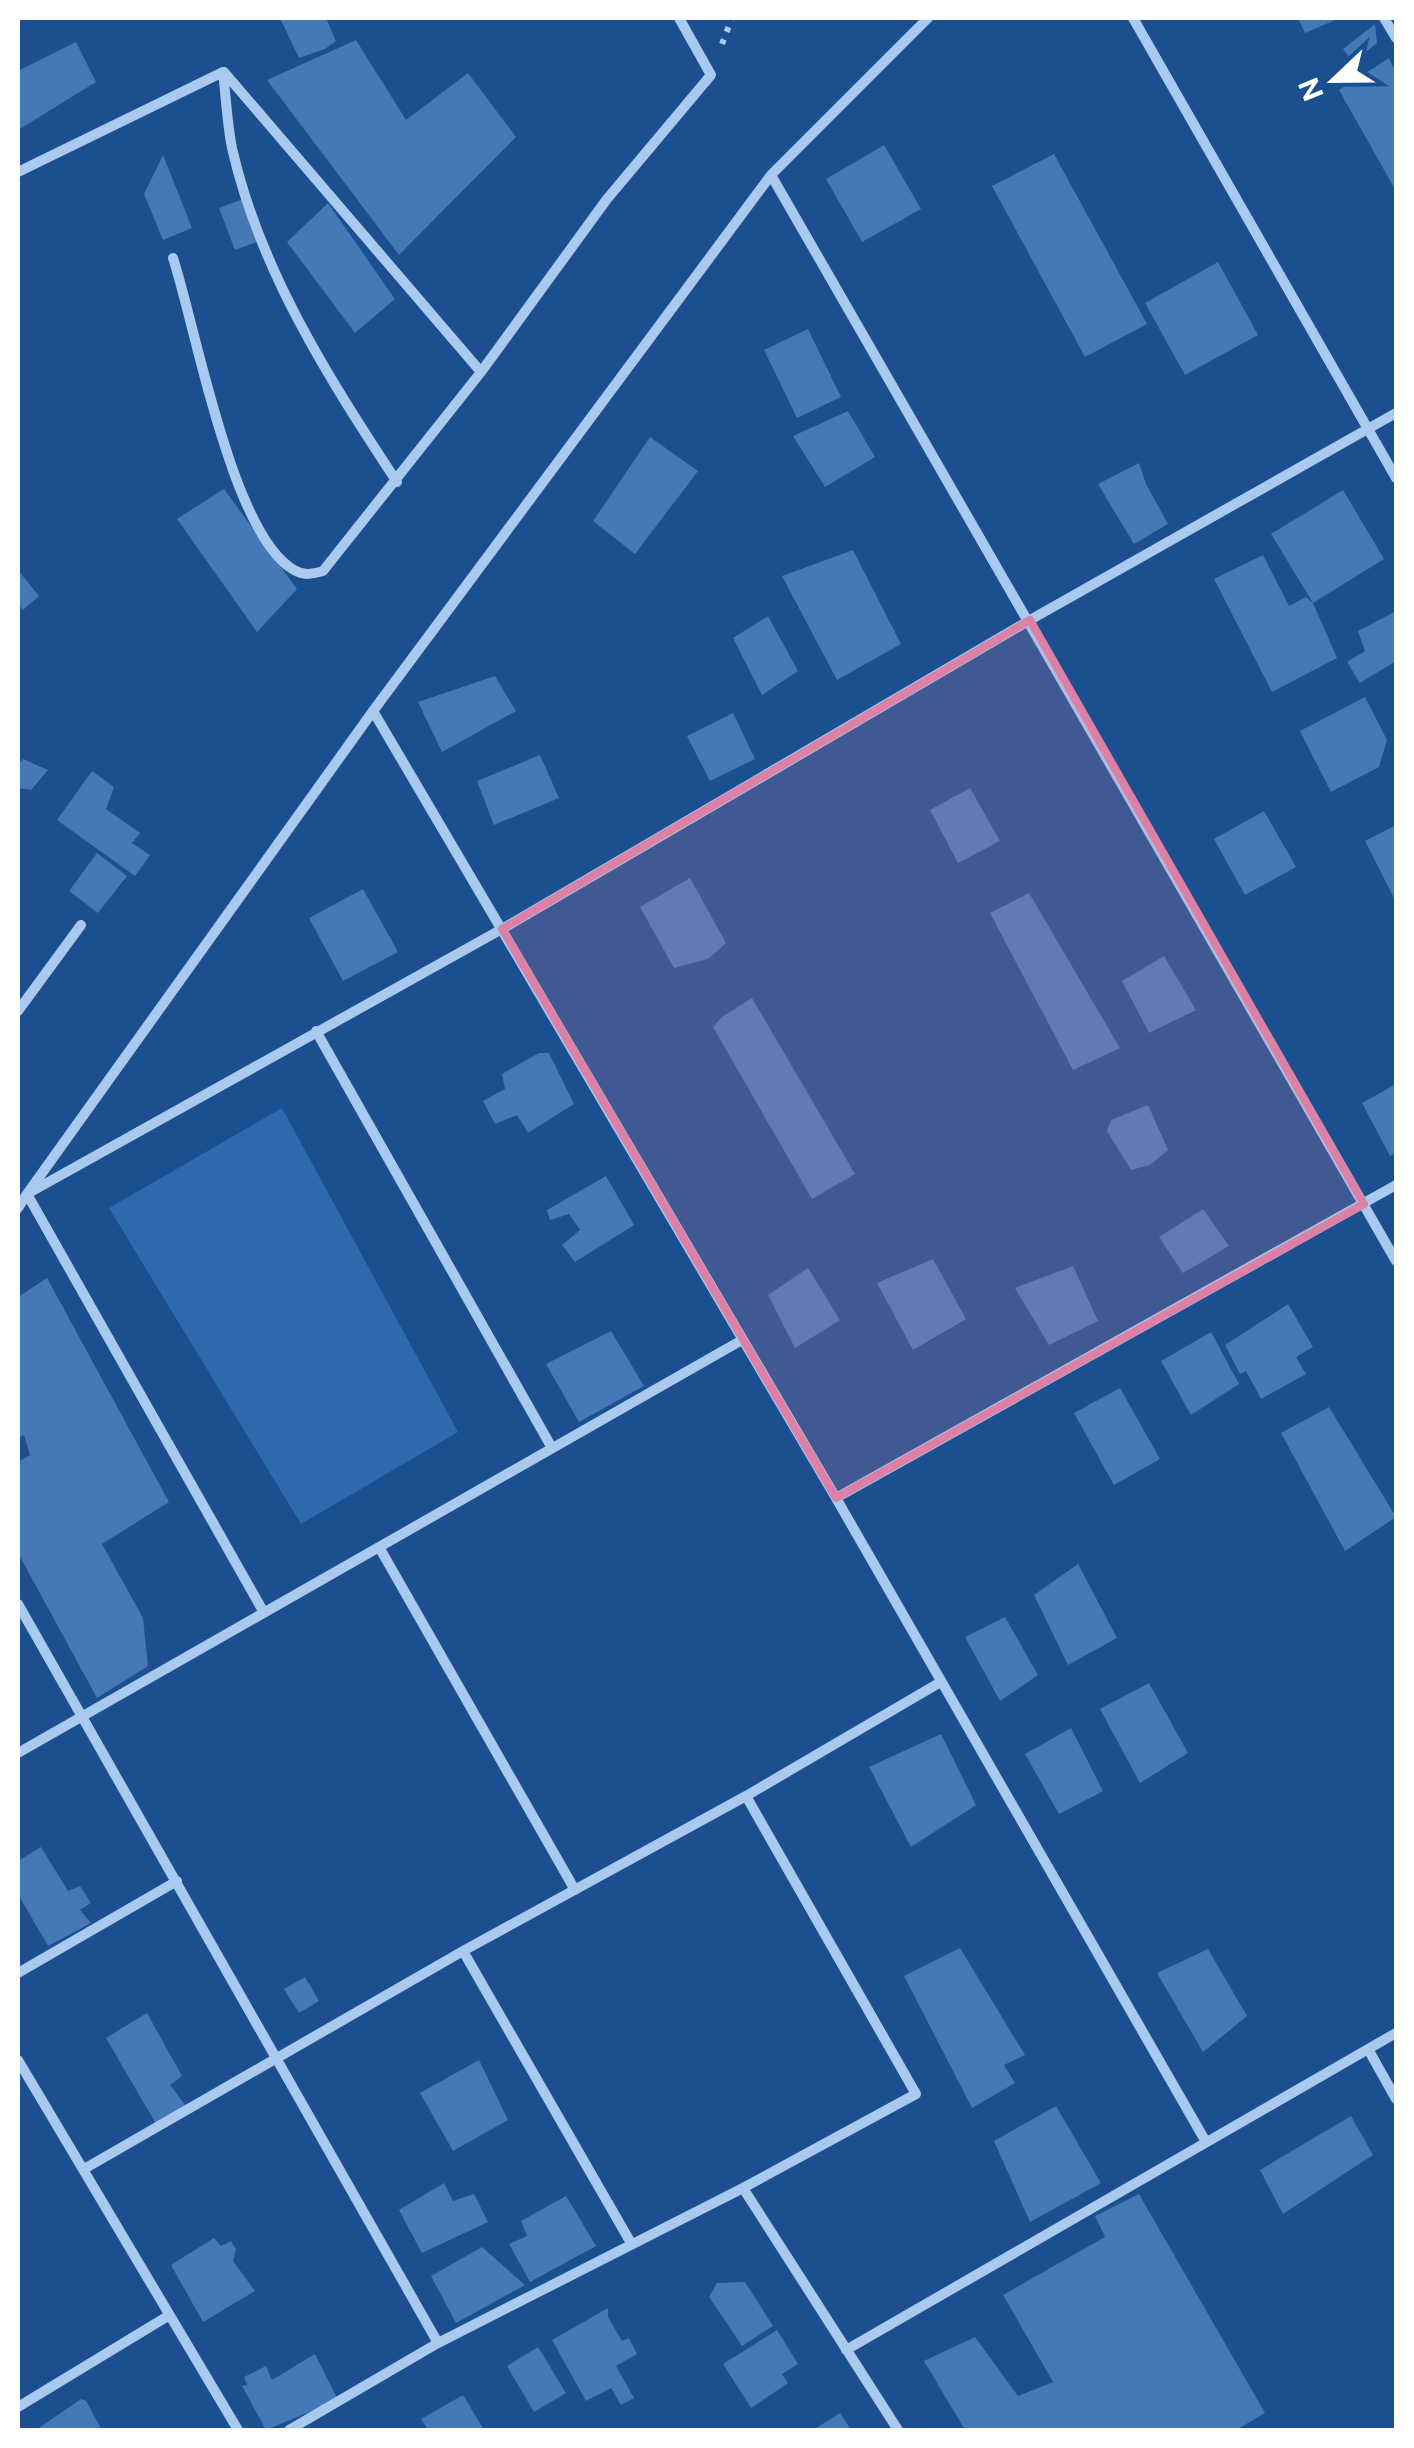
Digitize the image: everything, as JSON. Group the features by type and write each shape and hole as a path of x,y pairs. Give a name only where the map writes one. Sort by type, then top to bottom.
{"street":[{"path":"174,258 234,480 272,548 291,569 307,575 323,571 397,482 608,199 710,75 679,18"},
{"path":"18,1208 374,711 771,175 928,18"},
{"path":"1133,18 1396,478"},
{"path":"1389,19 1396,38"},
{"path":"224,72 481,372"},
{"path":"18,172 224,72"},
{"path":"224,72 232,144 246,198 283,294 332,382 397,482"},
{"path":"771,175 1396,1260"},
{"path":"27,1194 502,930 1030,620 1396,413"},
{"path":"374,711 836,1498 1206,2142"},
{"path":"18,1011 81,925"},
{"path":"316,1031 552,1448"},
{"path":"836,1498 1396,1185"},
{"path":"27,1194 263,1612"},
{"path":"18,1753 742,1340"},
{"path":"379,1547 575,1890"},
{"path":"18,1604 438,2343"},
{"path":"84,2169 939,1683"},
{"path":"289,2430 438,2343 743,2188 916,2094 746,1796"},
{"path":"18,1973 177,1881"},
{"path":"463,1951 631,2243"},
{"path":"846,2350 1396,2033"},
{"path":"1368,2049 1396,2099"},
{"path":"18,2060 238,2430"},
{"path":"743,2188 898,2430"},
{"path":"18,2407 168,2316"}],"highlighted area":[{"path":"1030,620 1364,1204 836,1498 502,929"}],"shaded area":[{"path":"282,1108 458,1432 301,1524 109,1208"}],"building":[{"path":"280,18 326,18 336,41 299,58"},
{"path":"1298,18 1332,18 1333,21 1305,33"},
{"path":"1375,24 1377,43 1353,62 1343,49"},
{"path":"356,40 406,120 468,73 516,137 399,255 267,80"},
{"path":"76,42 96,82 18,130 18,71"},
{"path":"1389,58 1396,73 1396,191 1339,90"},
{"path":"884,145 921,209 862,242 826,179"},
{"path":"1054,154 1147,324 1085,357 992,186"},
{"path":"163,155 192,228 163,240 144,194"},
{"path":"243,199 259,241 235,250 219,208"},
{"path":"328,203 395,299 355,333 287,242"},
{"path":"1218,262 1258,335 1185,375 1145,303"},
{"path":"808,329 841,397 797,418 764,350"},
{"path":"848,411 875,457 825,487 793,436"},
{"path":"650,437 698,471 635,554 593,521"},
{"path":"1139,463 1168,524 1134,544 1098,484"},
{"path":"224,489 297,589 257,632 177,519"},
{"path":"1343,490 1384,559 1313,603 1271,534"},
{"path":"853,550 901,644 837,680 782,576"},
{"path":"1263,555 1289,606 1306,597 1313,603 1337,658 1272,692 1214,579"},
{"path":"18,570 39,596 23,610 18,604"},
{"path":"1396,611 1396,661 1360,683 1347,662 1365,651 1358,631"},
{"path":"768,616 798,671 762,695 733,638"},
{"path":"495,676 516,711 442,752 418,702"},
{"path":"1365,697 1387,740 1379,767 1331,792 1300,731"},
{"path":"733,713 755,759 710,781 687,736"},
{"path":"540,755 559,798 494,825 477,781"},
{"path":"23,759 48,770 31,790 18,788 18,765"},
{"path":"92,771 114,787 106,809 140,833 132,843 150,855 135,876 57,820"},
{"path":"970,788 1000,841 958,863 930,810"},
{"path":"1264,811 1296,867 1245,895 1214,839"},
{"path":"1396,825 1396,902 1365,841"},
{"path":"97,853 127,876 98,913 69,891"},
{"path":"690,878 726,943 708,959 674,968 640,907"},
{"path":"363,889 398,952 343,981 309,918"},
{"path":"1029,893 1120,1048 1073,1070 990,913"},
{"path":"1164,956 1196,1010 1149,1033 1122,981"},
{"path":"752,998 855,1174 812,1199 713,1027"},
{"path":"539,1053 549,1053 574,1104 528,1133 517,1115 495,1124 483,1101 505,1089 502,1074"},
{"path":"1396,1084 1396,1153 1390,1156 1362,1103"},
{"path":"1148,1105 1168,1150 1150,1165 1131,1170 1107,1131 1111,1120"},
{"path":"606,1176 634,1225 575,1262 562,1245 580,1230 569,1214 550,1220 547,1210"},
{"path":"1203,1209 1229,1246 1183,1273 1159,1237"},
{"path":"933,1259 966,1319 913,1350 877,1283"},
{"path":"1073,1266 1098,1321 1049,1345 1015,1288"},
{"path":"808,1268 840,1320 795,1348 768,1295"},
{"path":"47,1278 169,1502 102,1544 143,1618 148,1666 97,1698 18,1553 18,1462 30,1455 24,1435 18,1438 18,1297"},
{"path":"1288,1304 1313,1347 1296,1357 1306,1374 1261,1399 1246,1371 1240,1374 1225,1345"},
{"path":"611,1331 644,1386 579,1422 546,1364"},
{"path":"1211,1332 1239,1384 1191,1415 1161,1361"},
{"path":"1120,1388 1160,1459 1114,1485 1074,1413"},
{"path":"1329,1407 1396,1517 1345,1551 1281,1433"},
{"path":"1078,1564 1117,1638 1068,1665 1034,1595"},
{"path":"1005,1617 1038,1675 1000,1701 965,1637"},
{"path":"1149,1683 1188,1753 1140,1783 1100,1709"},
{"path":"1071,1728 1103,1791 1059,1814 1025,1754"},
{"path":"941,1734 976,1805 911,1847 869,1767"},
{"path":"41,1847 68,1891 80,1886 91,1903 80,1910 91,1923 48,1946 18,1894 18,1861"},
{"path":"960,1948 1025,2055 1004,2065 1015,2083 972,2108 904,1976"},
{"path":"1208,1949 1247,2016 1203,2052 1157,1973"},
{"path":"305,1977 319,2001 299,2013 284,1989"},
{"path":"147,2013 182,2076 170,2085 187,2107 156,2124 106,2038"},
{"path":"479,2060 508,2120 453,2151 420,2093"},
{"path":"1056,2106 1101,2183 1030,2222 994,2141"},
{"path":"1351,2116 1373,2155 1283,2214 1260,2170"},
{"path":"444,2183 453,2201 474,2194 488,2222 422,2253 399,2210"},
{"path":"1139,2194 1265,2413 1236,2430 965,2430 924,2361 975,2337 1018,2396 1053,2382 1003,2295 1105,2237 1095,2216"},
{"path":"566,2196 596,2246 530,2282 509,2244 527,2236 521,2221"},
{"path":"214,2238 221,2246 231,2241 236,2249 233,2261 255,2291 203,2322 171,2265"},
{"path":"482,2247 525,2285 456,2323 431,2276"},
{"path":"745,2282 773,2326 742,2346 709,2297 717,2283"},
{"path":"608,2308 608,2317 622,2341 629,2338 637,2354 616,2366 634,2398 621,2405 611,2388 586,2401 552,2340"},
{"path":"777,2330 798,2364 782,2374 788,2383 751,2408 723,2364"},
{"path":"538,2347 566,2393 534,2412 507,2366"},
{"path":"315,2354 338,2400 266,2430 242,2386 247,2385 244,2377 266,2366 272,2380"},
{"path":"463,2395 484,2430 428,2430 421,2419"},
{"path":"81,2399 86,2401 102,2430 36,2430"},
{"path":"840,2413 851,2430 813,2430"}]}
